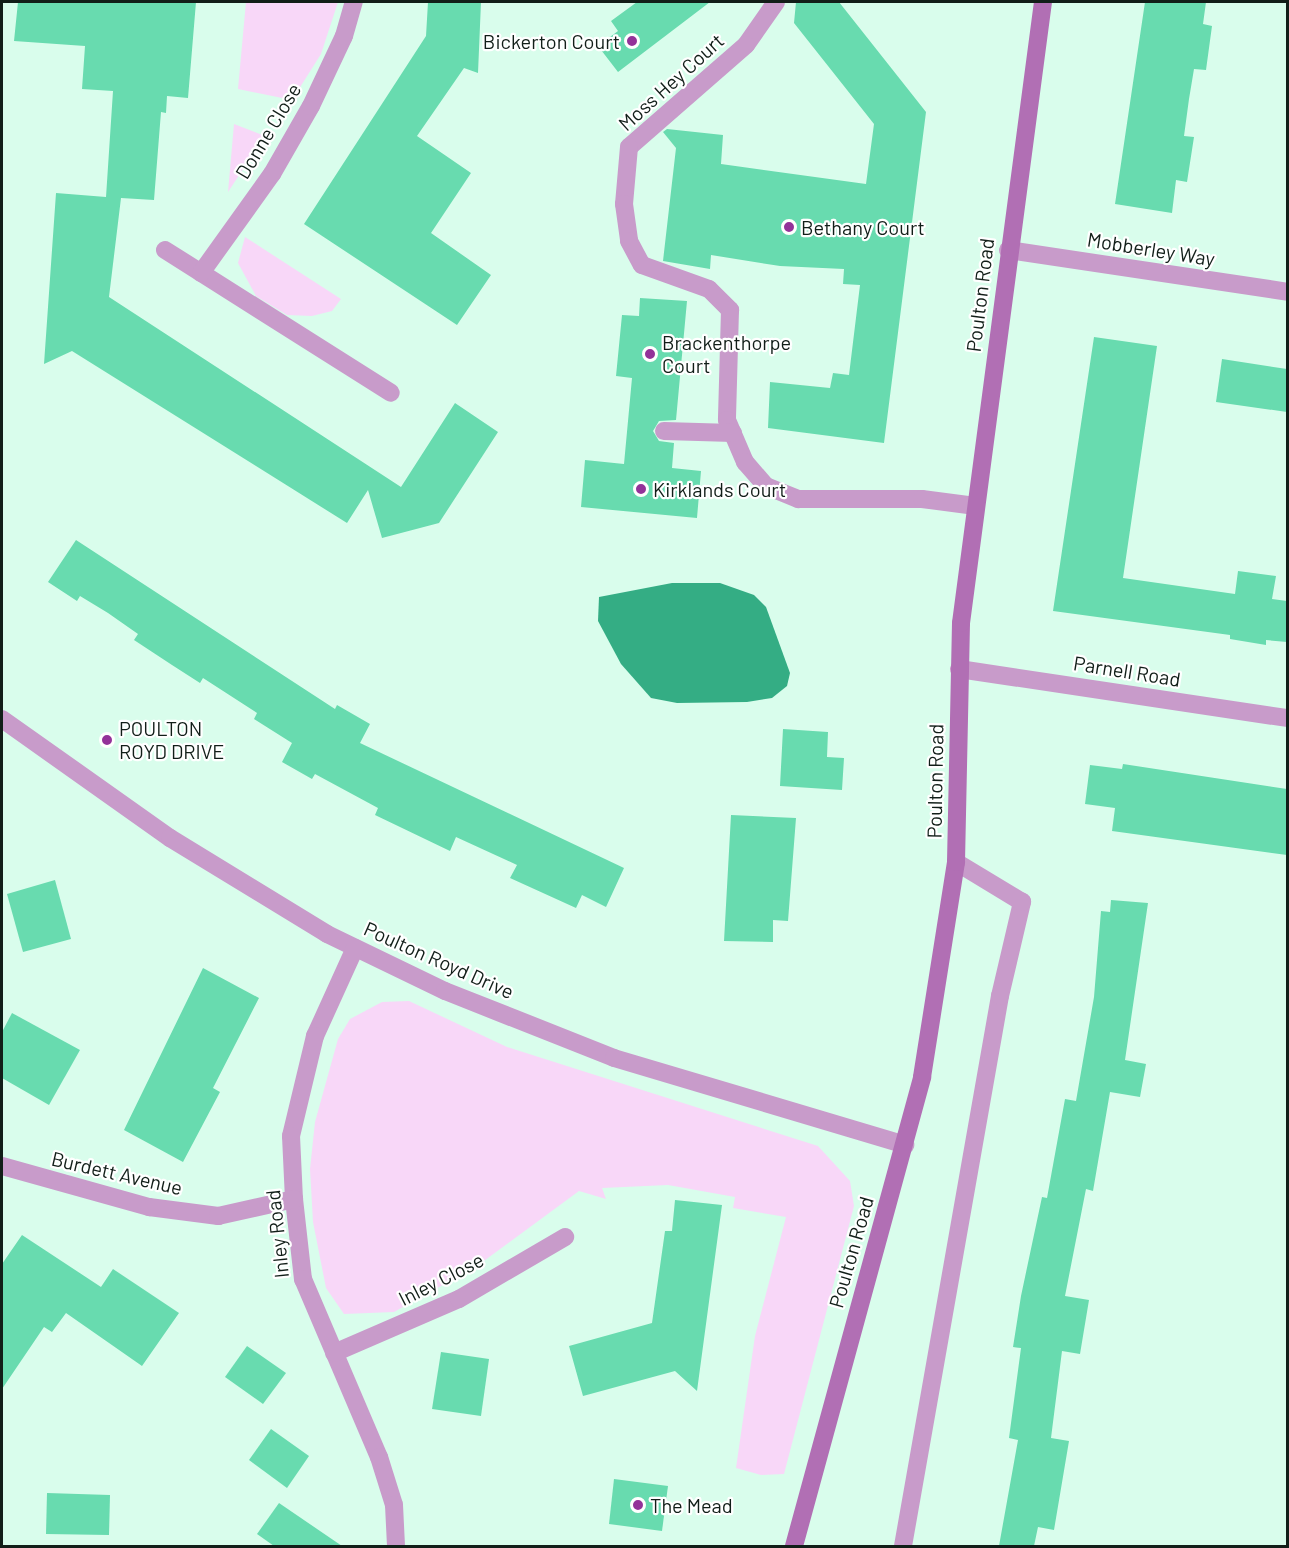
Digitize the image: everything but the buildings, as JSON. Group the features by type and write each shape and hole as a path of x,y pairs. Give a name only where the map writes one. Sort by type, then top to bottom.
{"street":[{"name":"Donne Close","path":"201,273 272,174 311,106 344,36 354,2"},
{"name":"Moss Hey Court","path":"776,2 746,45 629,147 624,204 629,241 642,265 710,290 730,310 727,420 745,462 766,486 798,499 922,500 976,506"},
{"name":"Poulton Road","path":"794,1546 922,1077 956,862 959,669 976,506 1008,250 1044,2"},
{"path":"165,250 391,393"},
{"name":"Mobberley Way","path":"1008,250 1287,292"},
{"path":"664,431 733,433"},
{"name":"Parnell Road","path":"959,669 1287,718"},
{"name":"Poulton Royd Drive","path":"2,719 170,838 355,948 445,991 614,1058 905,1145"},
{"path":"903,1546 1000,996 1022,902 956,862"},
{"name":"Inley Road","path":"355,948 310,1058 291,1136 294,1199 303,1279 382,1467 394,1505 396,1546"},
{"name":"Burdett Avenue","path":"2,1166 149,1207 218,1216 294,1199"},
{"name":"Inley Close","path":"334,1353 459,1299 564,1237"}],"shaded area":[{"path":"246,2 338,2 321,54 292,100 238,89"},
{"path":"234,124 265,136 228,192"},
{"path":"245,237 341,299 332,311 312,316 287,315 256,296 238,263"},
{"path":"672,583 720,583 754,595 766,607 790,673 787,686 772,698 747,702 677,703 651,698 621,664 598,621 599,597"},
{"path":"409,1001 507,1047 818,1146 850,1181 854,1206 784,1474 761,1475 736,1468 755,1336 786,1217 733,1208 735,1197 668,1185 602,1188 606,1199 579,1191 477,1266 394,1312 344,1314 326,1288 313,1222 310,1169 315,1122 338,1039 350,1019 382,1002"}],"place":[{"name":"Bickerton Court","path":"632,41"},
{"name":"Bethany Court","path":"789,227"},
{"name":"Brackenthorpe Court","path":"650,354"},
{"name":"Kirklands Court","path":"641,489"},
{"name":"POULTON ROYD DRIVE","path":"107,740"},
{"name":"The Mead","path":"638,1505"}]}
